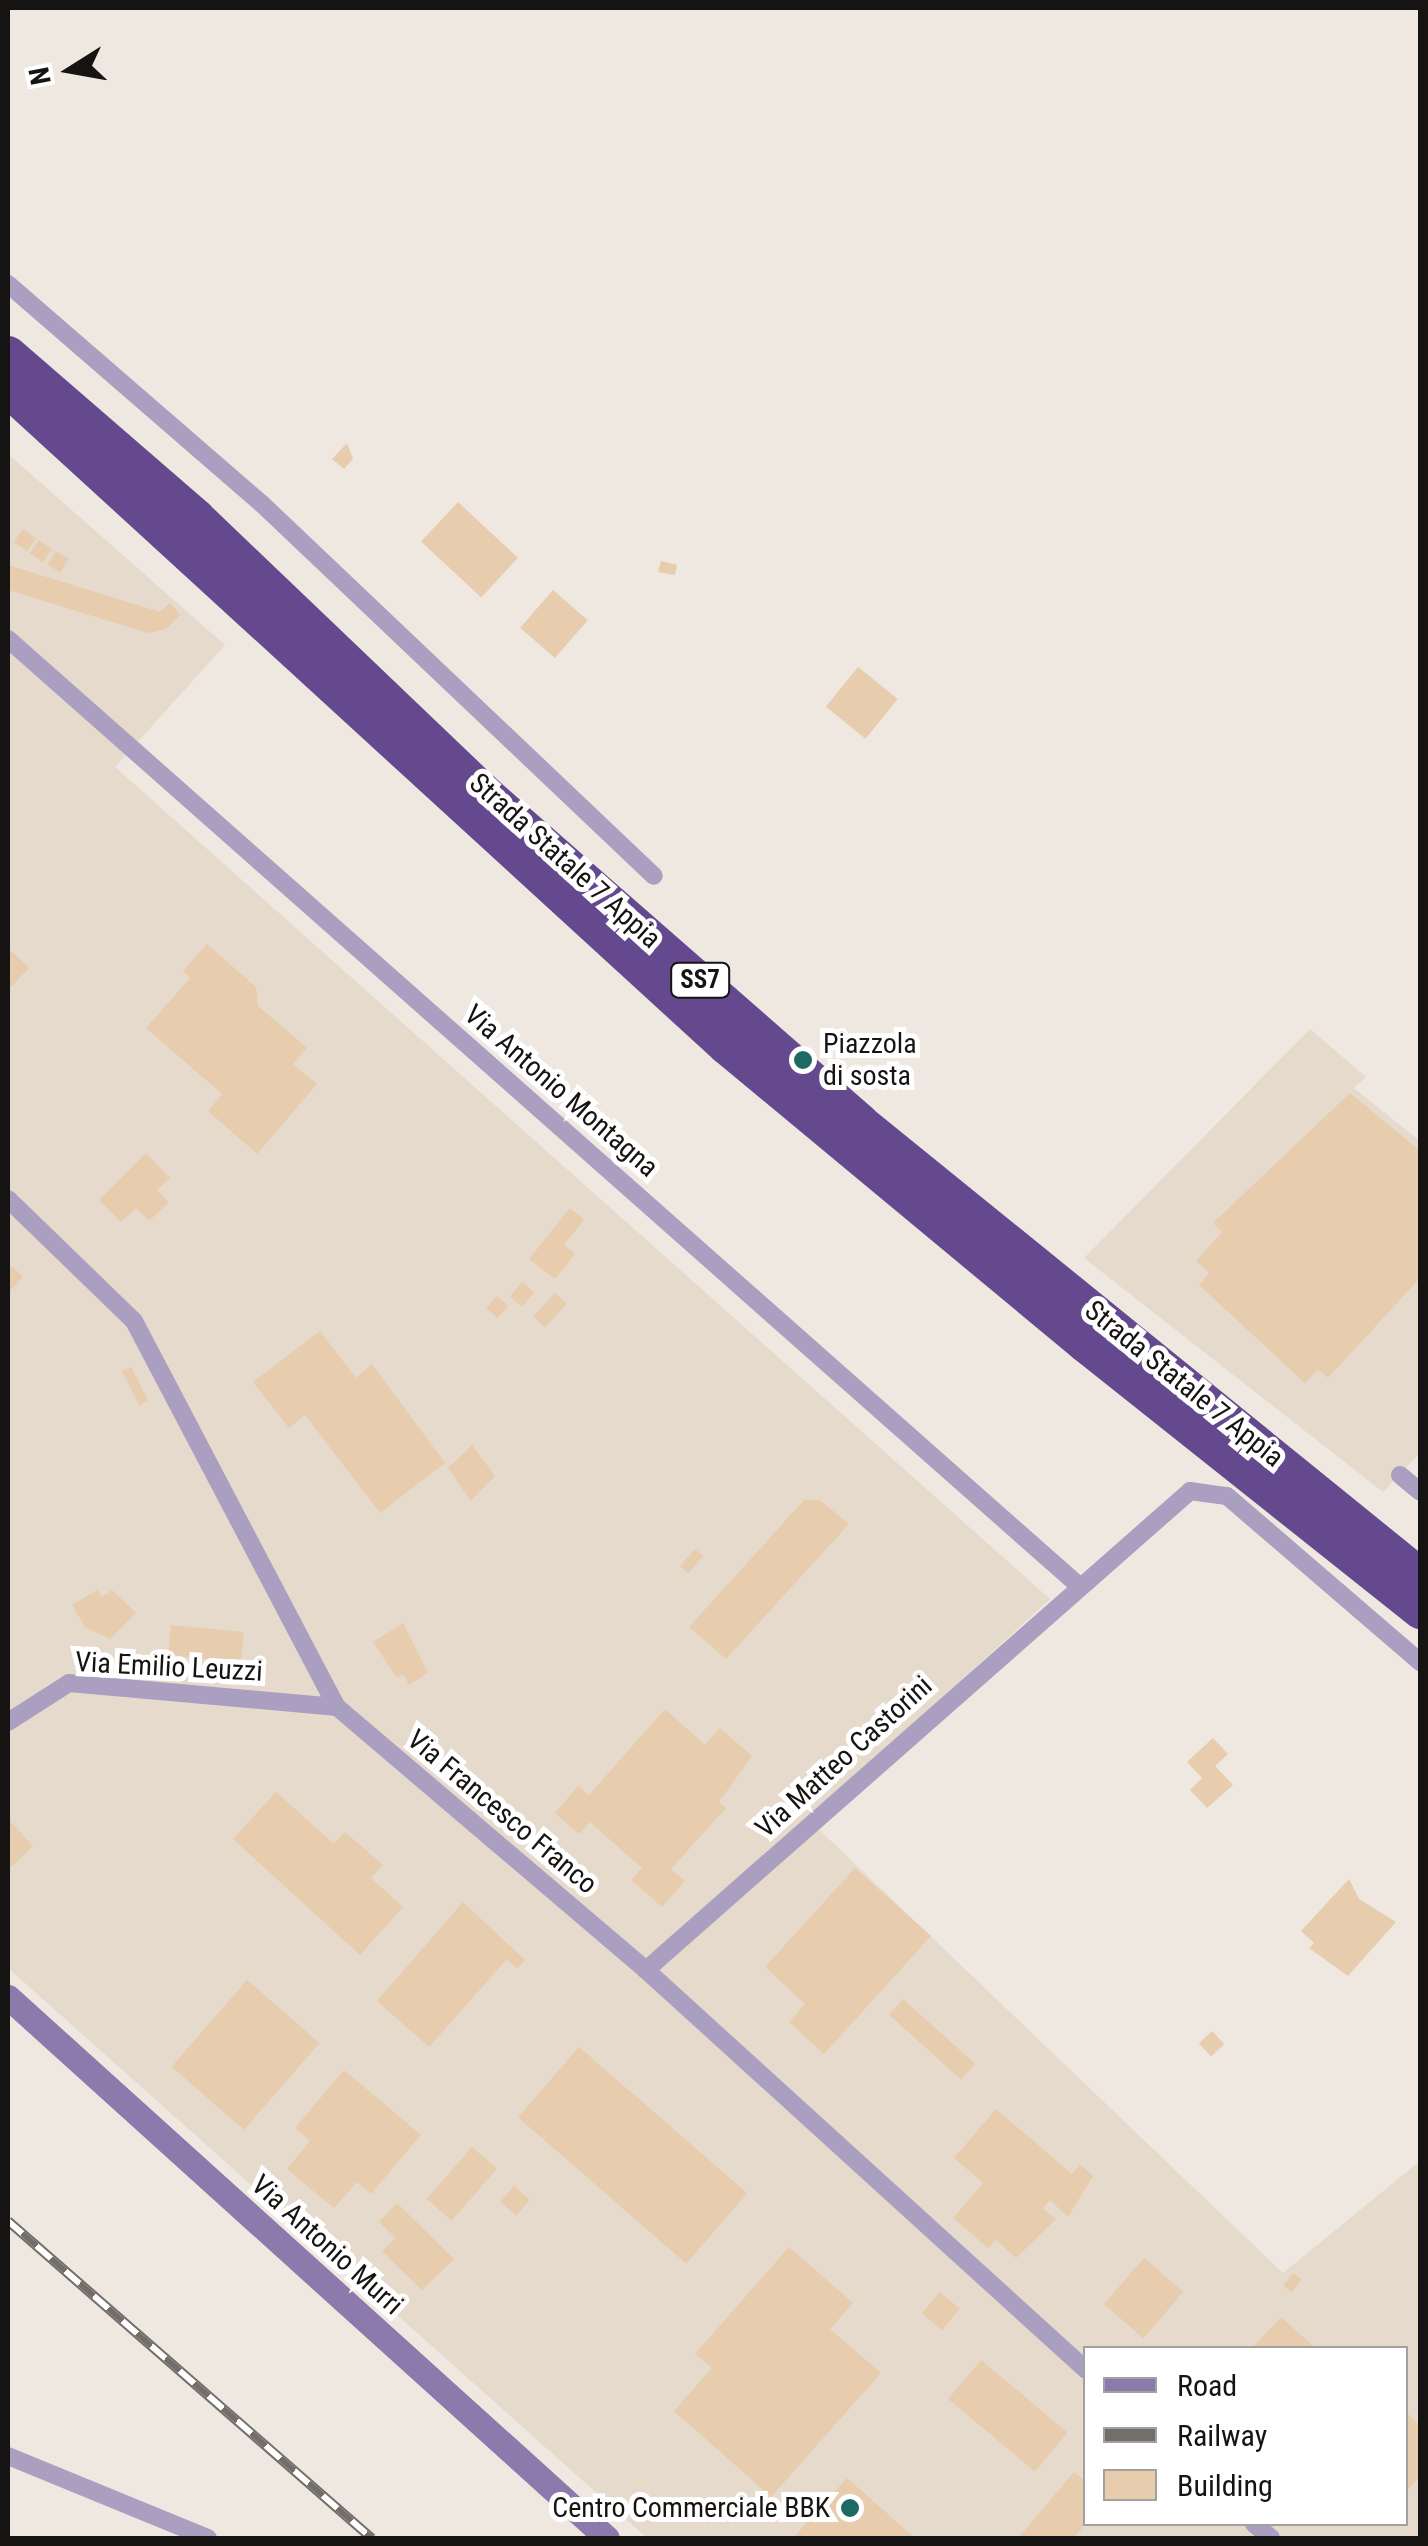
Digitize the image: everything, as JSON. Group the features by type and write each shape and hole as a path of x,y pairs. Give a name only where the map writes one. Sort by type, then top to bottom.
{"highway":[{"name":"Strada Statale 7 Appia","path":"8,353 196,516 487,794 860,1121 1420,1576"},
{"name":"Strada Statale 7 Appia","path":"8,390 725,1046 1420,1611"},
{"path":"1324,1535 1420,1624"}],"street":[{"path":"8,284 262,504 654,876"},
{"name":"Via Antonio Montagna","path":"8,639 1078,1585"},
{"name":"Via Francesco Franco","path":"8,1198 134,1321 336,1706 646,1970 1083,2367"},
{"path":"1400,1475 1420,1492"},
{"name":"Via Matteo Castorini","path":"646,1970 1078,1585 1190,1491 1227,1496 1420,1662"},
{"name":"Via Emilio Leuzzi","path":"8,1722 69,1683 336,1706"},
{"name":"Via Antonio Murri","path":"8,1997 607,2538"},
{"path":"8,2456 208,2538"}],"shaded area":[{"path":"8,454 225,645 115,767 1050,1599 809,1820 1283,2273 1420,2161 1420,2538 647,2538 8,1968"},
{"path":"1310,1029 1366,1077 1354,1088 1420,1141 1420,1453 1383,1492 1084,1258"}],"building":[{"path":"347,443 353,459 344,469 332,459"},
{"path":"458,502 518,558 481,597 421,541"},
{"path":"23,529 36,538 27,551 14,542"},
{"path":"39,540 52,549 43,562 30,553"},
{"path":"56,551 69,559 60,573 48,565"},
{"path":"661,561 677,565 675,575 658,572"},
{"path":"8,565 160,612 170,603 180,615 166,629 148,633 8,590"},
{"path":"553,590 588,620 555,658 520,628"},
{"path":"858,667 898,699 866,739 826,707"},
{"path":"207,944 256,987 258,1006 307,1048 293,1064 317,1084 257,1154 208,1111 222,1094 146,1028 190,978 183,971"},
{"path":"8,948 29,968 8,990"},
{"path":"1350,1093 1420,1151 1420,1278 1328,1378 1318,1369 1305,1383 1199,1285 1209,1273 1196,1261 1222,1232 1213,1223"},
{"path":"146,1153 170,1178 157,1190 169,1202 149,1221 136,1208 121,1222 99,1200"},
{"path":"570,1208 584,1220 564,1245 575,1254 555,1279 529,1259"},
{"path":"12,1266 23,1277 8,1293 8,1270"},
{"path":"522,1282 534,1292 522,1307 510,1297"},
{"path":"555,1293 567,1304 545,1327 533,1316"},
{"path":"497,1296 508,1306 497,1318 486,1308"},
{"path":"320,1331 356,1378 372,1364 445,1463 380,1513 305,1415 289,1428 253,1382"},
{"path":"131,1367 148,1401 139,1405 122,1372"},
{"path":"472,1445 495,1476 471,1501 448,1468"},
{"path":"804,1500 820,1500 849,1524 726,1659 689,1627"},
{"path":"695,1549 703,1556 688,1574 680,1566"},
{"path":"97,1590 102,1597 112,1590 136,1613 110,1639 85,1627 72,1605"},
{"path":"403,1623 428,1673 409,1685 403,1674 397,1678 373,1642"},
{"path":"171,1625 244,1632 241,1662 223,1660 222,1671 206,1670 207,1659 168,1655"},
{"path":"665,1709 705,1745 720,1728 752,1756 719,1802 726,1808 671,1869 685,1881 662,1907 631,1880 642,1868 590,1822 579,1834 555,1813 578,1786 589,1795"},
{"path":"1213,1738 1228,1754 1215,1766 1233,1785 1207,1808 1190,1790 1202,1778 1187,1762"},
{"path":"276,1792 334,1844 345,1832 383,1865 371,1878 403,1907 360,1955 233,1839"},
{"path":"8,1819 33,1846 8,1870"},
{"path":"855,1868 931,1936 824,2054 789,2022 805,2004 765,1967"},
{"path":"1349,1879 1359,1899 1396,1922 1348,1976 1309,1948 1314,1943 1301,1931"},
{"path":"463,1902 525,1960 517,1969 507,1959 429,2047 377,2001"},
{"path":"247,1980 319,2043 244,2130 172,2067"},
{"path":"903,1999 975,2064 961,2080 889,2015"},
{"path":"1212,2031 1224,2044 1211,2056 1199,2043"},
{"path":"579,2047 747,2193 686,2263 518,2117"},
{"path":"344,2070 421,2135 371,2194 357,2182 334,2208 287,2169 310,2141 295,2128"},
{"path":"996,2109 1072,2174 1080,2164 1093,2176 1068,2217 1050,2200 1043,2208 1056,2219 1016,2258 996,2240 988,2248 953,2218 983,2183 954,2158"},
{"path":"472,2147 497,2169 452,2221 427,2199"},
{"path":"514,2186 530,2200 516,2216 500,2202"},
{"path":"397,2203 454,2259 422,2290 382,2251 396,2238 379,2222"},
{"path":"789,2247 853,2303 830,2329 881,2373 771,2497 674,2411 712,2368 695,2354"},
{"path":"1144,2258 1183,2292 1143,2338 1104,2304"},
{"path":"1293,2273 1302,2280 1292,2292 1283,2286"},
{"path":"940,2292 960,2309 942,2330 922,2313"},
{"path":"1281,2317 1313,2346 1254,2346"},
{"path":"981,2360 1068,2433 1035,2472 948,2399"},
{"path":"1408,2414 1420,2426 1420,2476 1408,2490"},
{"path":"1074,2472 1083,2480 1084,2526 1073,2538 1018,2538"},
{"name":"Centro Commerciale BBK","path":"847,2478 915,2538 793,2538"}],"railway":[{"path":"8,2221 372,2538"}],"place":[{"name":"Piazzola di sosta","path":"803,1060"},
{"name":"Centro Commerciale BBK","path":"850,2508"}]}
